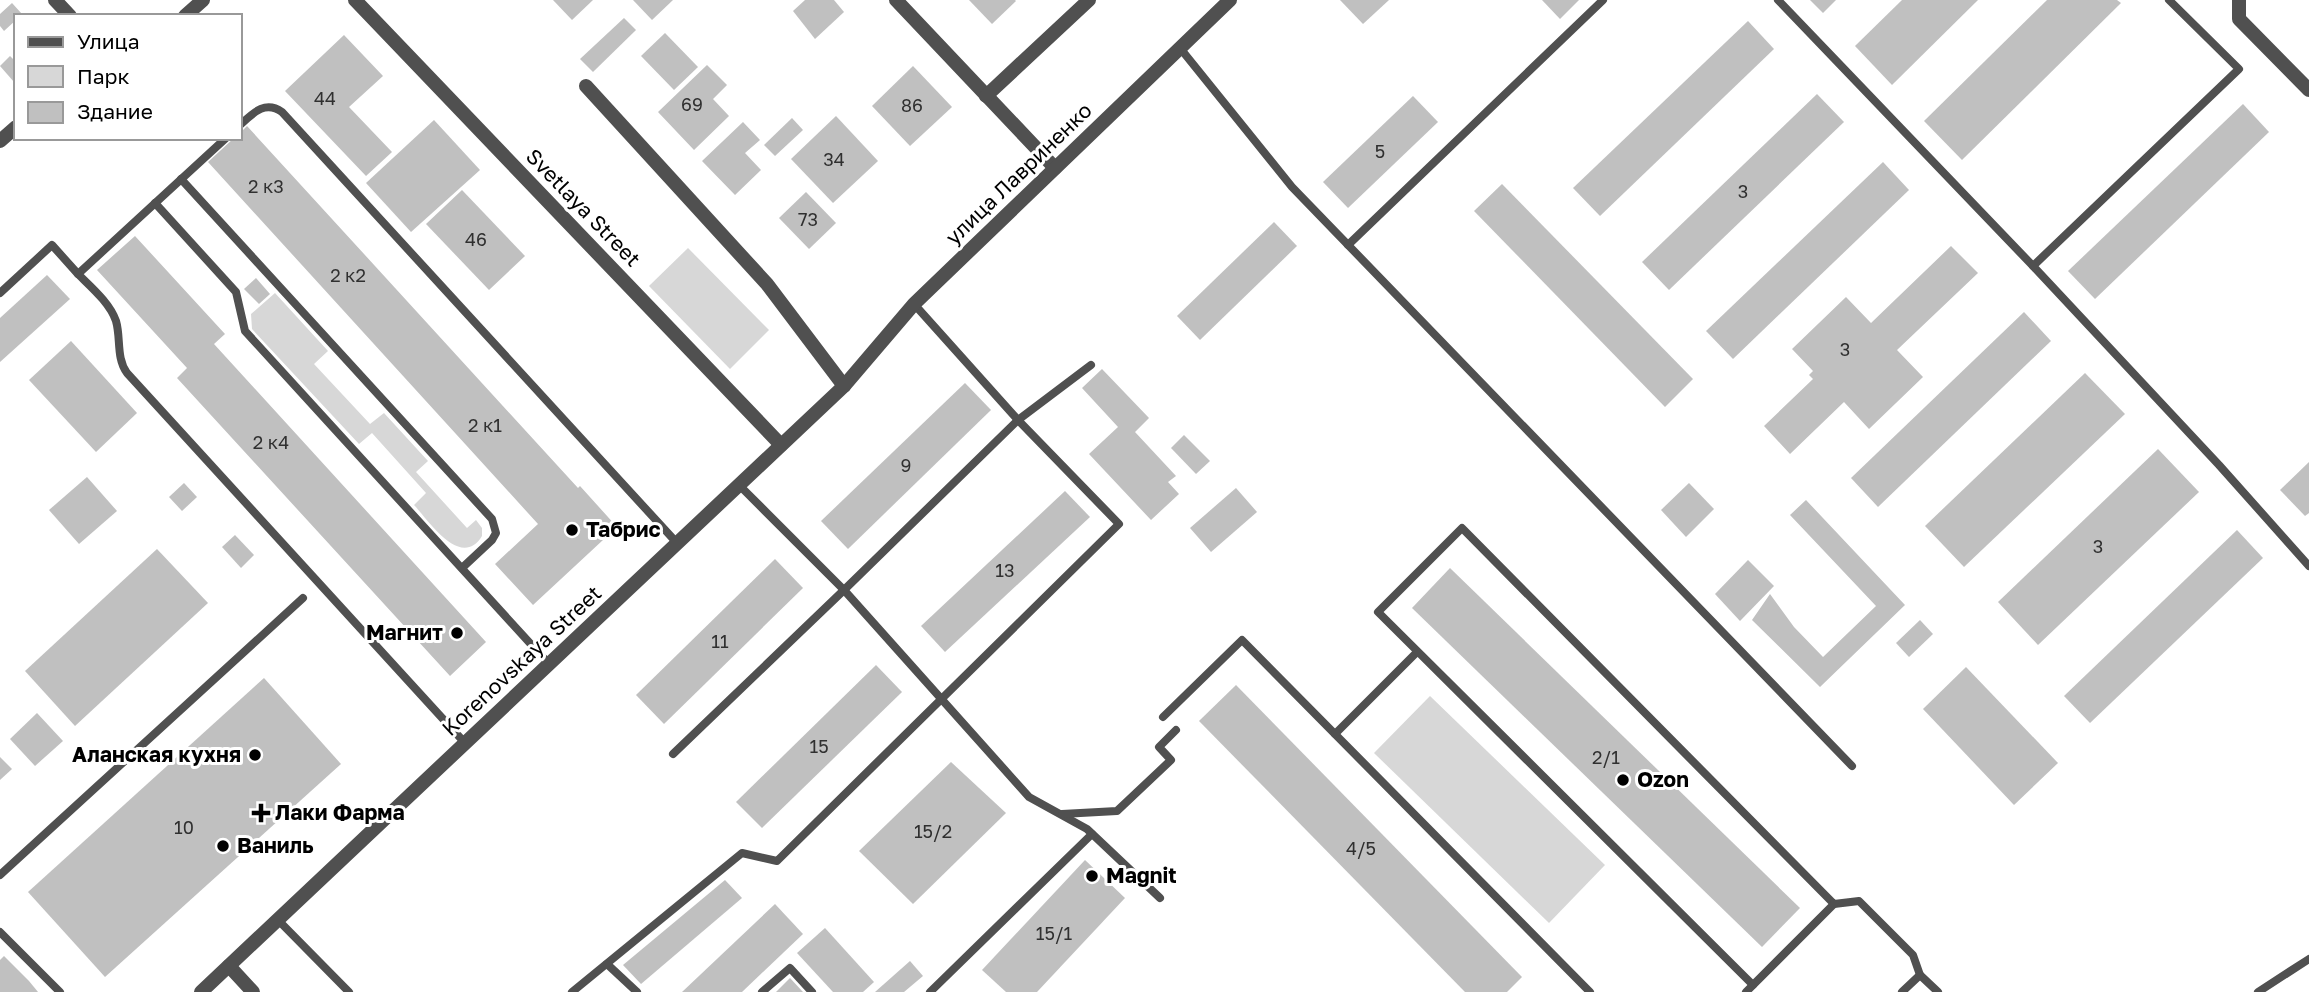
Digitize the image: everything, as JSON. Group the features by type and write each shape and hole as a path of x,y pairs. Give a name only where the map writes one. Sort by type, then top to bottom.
{"street":[{"path":"55,0 68,14"},
{"path":"187,14 203,0"},
{"name":"Svetlaya Street","path":"355,0 781,445"},
{"path":"896,0 1055,168"},
{"path":"986,96 1089,0"},
{"name":"улица Лавриненко","path":"844,386 914,304 1230,0"},
{"path":"2239,0 2238,19 2309,90"},
{"path":"586,86 767,284 844,386"},
{"path":"0,141 14,129"},
{"name":"Korenovskaya Street","path":"201,992 844,386"},
{"path":"229,966 253,992"}],"lane":[{"path":"1348,244 1603,0"},
{"path":"1778,0 2033,266 2219,465 2309,566"},
{"path":"2033,266 2239,69 2169,0"},
{"path":"1180,48 1292,187 1852,766"},
{"path":"242,123 264,107 275,107 282,112 677,544"},
{"path":"78,274 224,140"},
{"path":"181,180 492,519 496,533 492,540 462,568"},
{"path":"155,203 236,292 245,331 549,664"},
{"path":"0,293 52,245 114,317 122,366 127,373 465,743"},
{"path":"572,992 741,853 777,861 1119,524 1018,420 914,304"},
{"path":"673,754 1018,420 1091,365"},
{"path":"739,485 844,590 1029,797 1092,834 1160,898"},
{"path":"1753,985 1378,612 1462,528 1833,904"},
{"path":"0,875 303,598"},
{"path":"1163,717 1242,640 1590,992"},
{"path":"1335,734 1417,652"},
{"path":"1060,814 1117,811 1171,760 1158,747 1175,730"},
{"path":"930,992 1092,834"},
{"path":"1746,992 1833,904 1859,901 1913,955 1920,975 1938,992"},
{"path":"278,919 349,992"},
{"path":"0,932 60,992"},
{"path":"2258,992 2309,959"},
{"path":"607,964 637,992"},
{"path":"762,992 790,968 812,992"},
{"path":"1902,992 1920,975"}],"green space":[{"path":"688,248 769,330 730,369 649,286"},
{"path":"275,293 328,351 314,364 370,424 384,413 428,461 416,472 467,528 476,520 482,528 482,536 474,545 465,548 455,545 437,531 414,505 426,493 372,433 359,444 252,329 251,314"},
{"path":"1430,696 1605,865 1549,923 1374,753"}],"building":[{"path":"553,0 593,0 572,20"},
{"path":"633,0 673,0 652,20"},
{"path":"805,0 834,0 844,12 815,39 793,11"},
{"path":"969,0 1015,0 1016,1 992,24"},
{"path":"1340,0 1389,0 1363,24"},
{"path":"1542,0 1579,0 1560,19"},
{"path":"1810,0 1836,0 1823,13"},
{"path":"1902,0 1978,0 1892,85 1855,46"},
{"path":"2047,0 2117,0 2121,3 1962,160 1924,121"},
{"path":"12,3 22,14 14,14 14,22 4,31 0,26 0,14"},
{"path":"624,18 636,30 593,72 580,59"},
{"path":"1748,21 1774,49 1600,216 1573,188"},
{"path":"665,33 698,67 674,90 641,56"},
{"path":"344,35 383,76 349,107 392,152 366,176 285,91"},
{"path":"10,56 14,60 14,82 0,66"},
{"path":"707,65 727,85 713,99 729,116 694,150 658,112"},
{"path":"913,66 952,107 910,146 872,106"},
{"path":"1817,94 1844,122 1669,290 1642,262"},
{"path":"1413,96 1438,122 1348,208 1323,182"},
{"path":"2243,104 2269,132 2095,299 2068,271"},
{"path":"836,116 878,161 833,203 791,159"},
{"path":"792,118 803,130 775,156 764,145"},
{"path":"434,120 480,170 411,232 366,183"},
{"path":"743,122 760,140 745,153 761,170 735,195 702,161"},
{"path":"247,126 578,488 580,486 617,527 533,605 495,564 538,524 208,162 232,140 242,140 242,131"},
{"path":"1883,162 1909,190 1733,359 1706,331"},
{"path":"1502,184 1693,379 1665,407 1474,211"},
{"path":"462,190 525,256 489,290 426,224"},
{"path":"806,192 836,223 809,249 779,218"},
{"path":"1274,222 1297,246 1200,340 1177,316"},
{"path":"135,236 225,334 214,344 486,642 450,676 177,378 187,368 97,270"},
{"path":"1951,246 1978,273 1897,350 1923,377 1869,429 1844,402 1790,454 1764,426 1813,379 1809,375 1813,371 1792,349 1846,297 1871,323"},
{"path":"47,275 70,299 0,362 0,318"},
{"path":"256,278 270,294 259,304 244,289"},
{"path":"2024,312 2051,341 1878,507 1851,478"},
{"path":"71,341 137,413 96,452 29,380"},
{"path":"1102,369 1149,418 1135,432 1176,476 1168,482 1179,494 1151,520 1089,454 1118,427 1082,388"},
{"path":"2085,373 2125,414 1964,567 1925,526"},
{"path":"965,383 991,410 848,549 821,521"},
{"path":"1184,435 1210,461 1196,474 1171,448"},
{"path":"2158,449 2199,492 2038,645 1998,602"},
{"path":"2309,462 2309,513 2305,516 2280,490"},
{"path":"87,477 117,511 79,544 49,510"},
{"path":"184,483 197,497 182,511 169,497"},
{"path":"1689,483 1714,509 1686,537 1661,510"},
{"path":"1236,488 1257,512 1211,552 1190,528"},
{"path":"1065,491 1090,517 945,652 921,626"},
{"path":"1806,500 1905,605 1820,687 1752,620 1770,594 1794,627 1823,657 1876,606 1790,515"},
{"path":"2237,530 2263,558 2090,723 2064,696"},
{"path":"235,535 254,555 241,568 222,547"},
{"path":"157,549 208,603 75,726 25,671"},
{"path":"775,559 803,588 664,724 636,695"},
{"path":"1748,560 1774,586 1740,621 1715,594"},
{"path":"1450,568 1800,908 1762,947 1412,608"},
{"path":"1920,620 1933,634 1909,657 1896,643"},
{"path":"876,665 902,692 762,828 736,802"},
{"path":"1966,667 2058,763 2014,805 1923,709"},
{"path":"264,678 341,764 105,977 28,892"},
{"path":"1236,685 1522,977 1507,992 1465,992 1199,721"},
{"path":"37,713 63,741 35,766 10,739"},
{"path":"0,757 12,769 0,780"},
{"path":"951,762 1006,813 913,904 859,851"},
{"path":"1085,860 1125,898 1037,992 1006,992 982,970"},
{"path":"725,880 742,898 641,984 623,965"},
{"path":"775,904 803,934 742,992 682,992"},
{"path":"825,928 874,982 863,992 833,992 797,953"},
{"path":"4,956 38,992 0,992 0,960"},
{"path":"910,961 923,976 904,992 875,992"},
{"path":"790,978 803,992 776,992"}],"place":[{"name":"Табрис","path":"572,530"},
{"name":"Магнит","path":"457,633"},
{"name":"Аланская кухня","path":"255,755"},
{"name":"Ozon","path":"1623,780"},
{"name":"Лаки Фарма","path":"261,813"},
{"name":"Ваниль","path":"223,846"},
{"name":"Magnit","path":"1092,876"}]}
